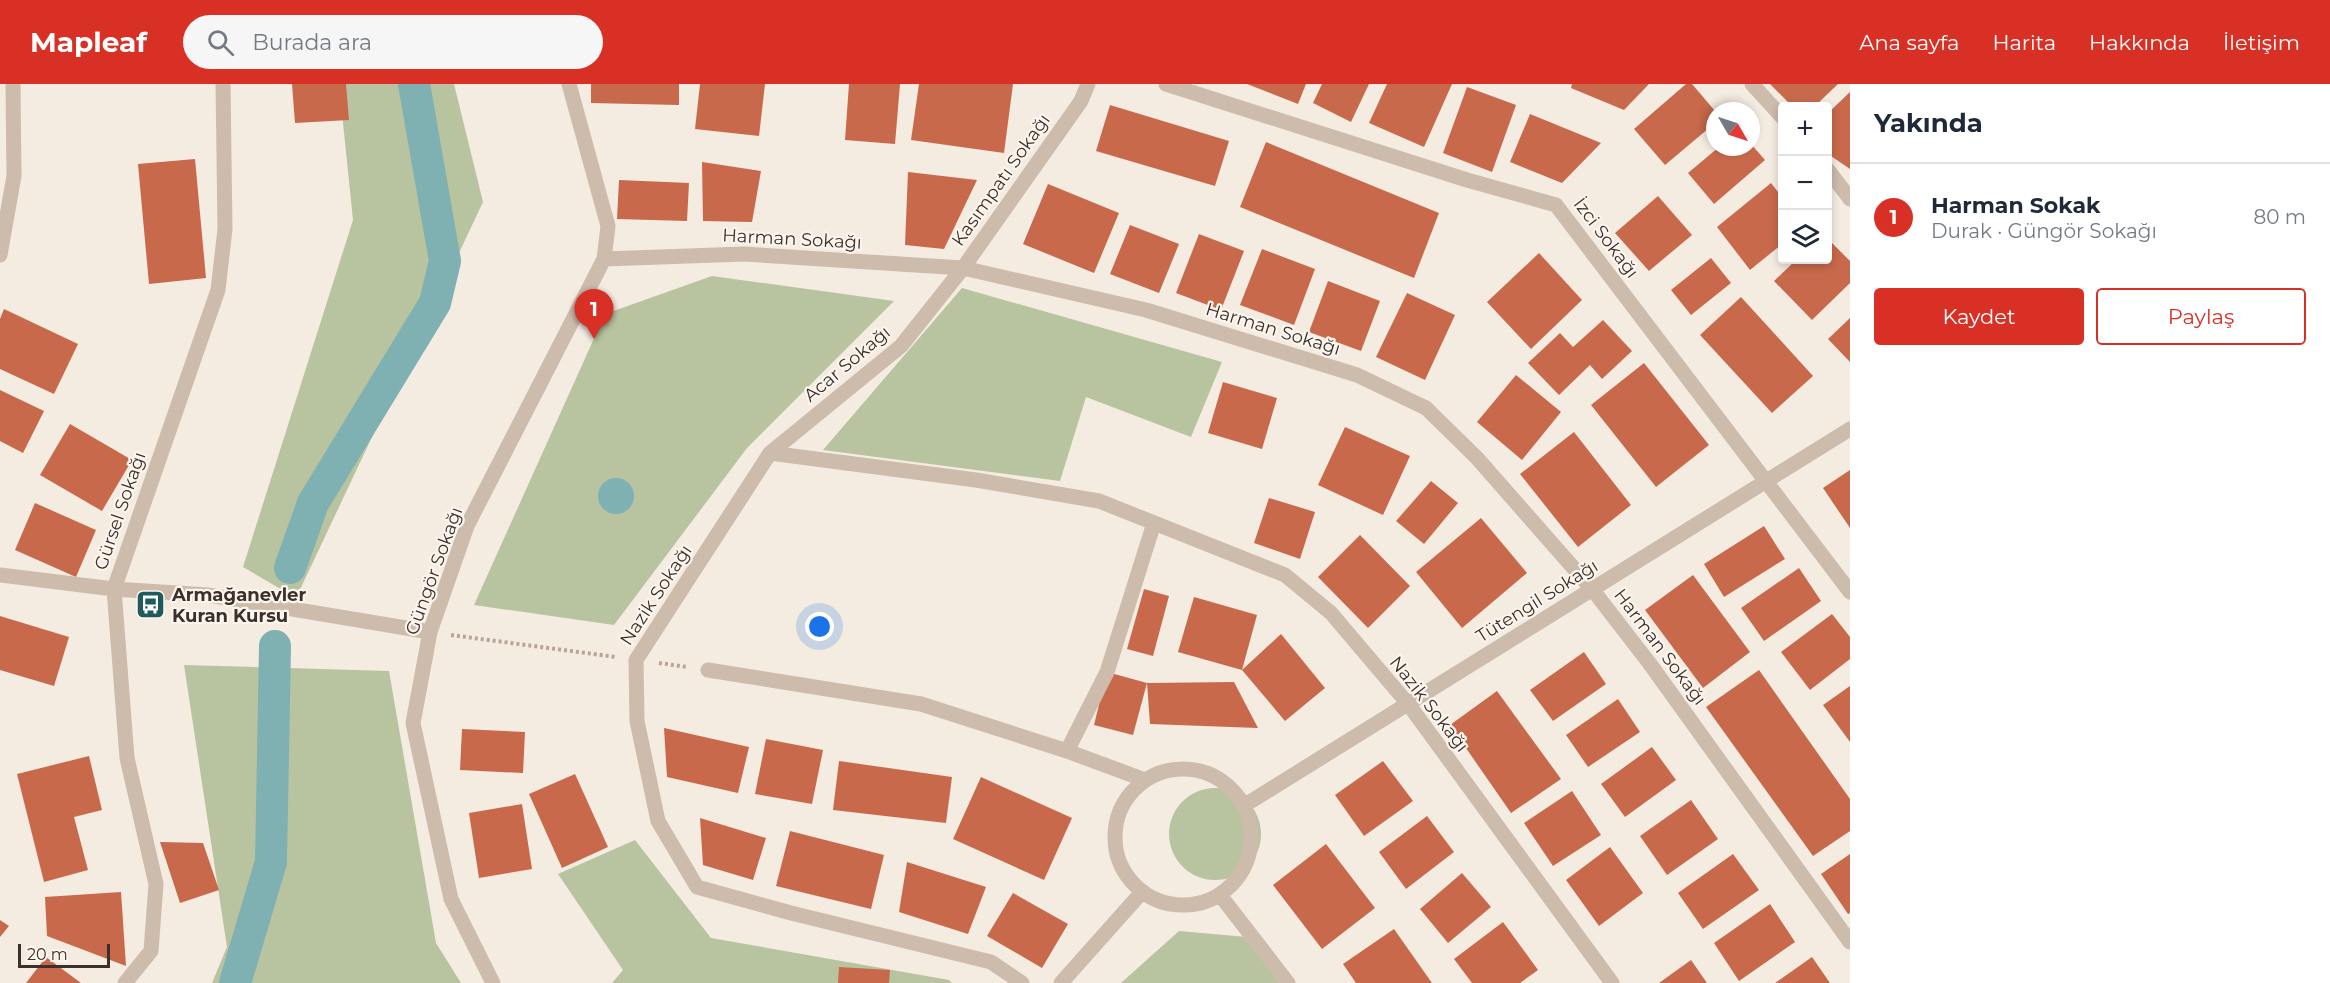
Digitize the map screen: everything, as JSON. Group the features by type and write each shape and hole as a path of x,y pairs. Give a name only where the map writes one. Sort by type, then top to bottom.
{"street":[{"path":"0,255 14,176 13,84"},
{"name":"Gürsel Sokağı","path":"125,983 151,951 156,884 127,758 114,589 218,290 225,229 223,84"},
{"path":"569,84 609,226 604,259"},
{"name":"Kasımpatı Sokağı","path":"963,268 1081,101 1088,84"},
{"name":"İzci Sokağı","path":"1166,84 1467,180 1557,205 1850,592"},
{"path":"1752,84 1778,113"},
{"path":"1832,177 1850,199"},
{"name":"Harman Sokağı","path":"604,259 744,254 963,268 1146,310 1357,375 1426,408 1477,458 1592,589 1650,664 1850,942"},
{"name":"Güngör Sokağı","path":"493,983 451,899 413,723 430,632 467,526 604,259"},
{"name":"Acar Sokağı","path":"770,453 901,346 963,268"},
{"name":"Tütengil Sokağı","path":"1245,805 1850,429"},
{"name":"Nazik Sokağı","path":"1022,983 991,962 791,913 697,887 658,821 637,721 636,660 770,453 976,480 1099,501 1285,575 1331,613 1409,705 1612,983"},
{"path":"1067,751 1107,672 1154,523"},
{"path":"0,575 114,589 208,595 430,632"},
{"path":"708,670 921,704 1067,751 1146,780"},
{"path":"1186,768 1210,773 1230,786 1245,805 1252,834 1249,858 1238,879 1220,895 1186,906 1163,903 1142,892 1120,865 1114,841 1117,818 1128,796 1146,780 1162,771 1186,768"},
{"path":"1061,983 1142,892"},
{"path":"1220,895 1288,983"}],"path":[{"path":"430,632 708,670"}],"green space":[{"path":"339,84 454,84 483,202 296,598 243,567 353,220"},
{"path":"712,276 894,301 747,448 614,625 474,605 605,314"},
{"path":"962,288 1222,362 1191,437 1086,397 1060,481 823,450"},
{"path":"184,665 389,671 436,943 461,983 212,983 227,947"},
{"path":"1215,788 1232,792 1247,802 1257,817 1261,834 1257,851 1247,866 1232,876 1215,880 1198,876 1183,866 1173,851 1169,834 1173,817 1183,802 1198,792"},
{"path":"635,840 711,938 949,980 952,983 612,983 623,970 558,874"},
{"path":"1179,931 1258,938 1292,983 1121,983"}],"water":[{"path":"616,478 629,483 634,496 629,509 616,514 603,509 598,496 603,483"}],"building":[{"path":"292,84 346,84 349,120 295,123"},
{"path":"591,84 679,84 679,105 591,103"},
{"path":"700,84 765,84 759,136 695,129"},
{"path":"849,84 900,84 895,144 845,140"},
{"path":"919,84 1013,84 1004,153 911,140"},
{"path":"1247,84 1306,84 1298,104"},
{"path":"1322,84 1369,84 1351,122 1313,103"},
{"path":"1387,84 1452,84 1424,147 1369,123"},
{"path":"1572,84 1649,84 1624,110 1571,88"},
{"path":"1686,84 1692,84 1707,102 1706,131 1665,165 1634,129"},
{"path":"1770,84 1838,84 1819,102 1788,102"},
{"path":"1467,87 1516,105 1492,172 1443,153"},
{"path":"1850,92 1850,169 1832,157 1832,109"},
{"path":"1110,105 1229,141 1215,186 1096,151"},
{"path":"1530,114 1601,143 1562,183 1510,162"},
{"path":"1266,142 1439,213 1414,278 1240,207"},
{"path":"1760,154 1765,160 1714,204 1688,173 1708,156"},
{"path":"195,159 206,278 149,284 138,164"},
{"path":"702,162 761,171 752,222 703,221"},
{"path":"908,172 977,180 944,249 905,245"},
{"path":"619,180 689,183 687,221 617,219"},
{"path":"1771,183 1778,192 1778,247 1750,270 1717,227"},
{"path":"1048,184 1119,213 1094,273 1023,244"},
{"path":"1658,196 1692,235 1649,271 1615,233"},
{"path":"1130,225 1179,244 1159,293 1110,274"},
{"path":"1199,234 1244,251 1221,310 1176,293"},
{"path":"1832,243 1850,261 1850,283 1812,320 1774,281 1792,264 1832,264"},
{"path":"1262,249 1315,269 1294,325 1240,305"},
{"path":"1539,253 1582,300 1531,349 1487,302"},
{"path":"1711,258 1731,283 1691,315 1671,290"},
{"path":"1328,281 1380,301 1361,351 1309,332"},
{"path":"1407,293 1455,315 1425,380 1376,357"},
{"path":"1741,297 1813,376 1772,413 1700,335"},
{"path":"4,309 78,344 54,394 0,369 0,319"},
{"path":"1850,318 1850,362 1828,339"},
{"path":"1603,320 1632,351 1602,379 1590,365 1559,395 1528,363 1560,333 1573,347"},
{"path":"1644,363 1709,445 1656,487 1591,405"},
{"path":"1516,375 1561,412 1522,460 1477,422"},
{"path":"1223,382 1277,398 1262,449 1208,433"},
{"path":"0,390 44,411 23,453 0,441"},
{"path":"70,424 132,460 102,511 40,475"},
{"path":"1345,427 1410,456 1383,515 1318,485"},
{"path":"1574,432 1631,505 1578,547 1520,474"},
{"path":"1850,470 1850,528 1823,488"},
{"path":"1431,481 1458,503 1424,544 1396,521"},
{"path":"1269,498 1315,512 1300,559 1254,543"},
{"path":"35,503 96,530 76,577 15,550"},
{"path":"1481,518 1527,573 1462,628 1416,572"},
{"path":"1764,526 1785,559 1724,597 1704,564"},
{"path":"1360,535 1410,586 1368,628 1318,577"},
{"path":"1799,568 1821,601 1764,641 1741,608"},
{"path":"1693,575 1750,652 1703,688 1645,610"},
{"path":"1144,589 1169,596 1153,656 1127,649"},
{"path":"1194,597 1257,615 1242,670 1178,652"},
{"path":"1832,614 1850,637 1850,659 1810,690 1781,652"},
{"path":"0,616 69,637 54,686 0,670"},
{"path":"1281,634 1325,688 1285,721 1242,670"},
{"path":"1584,652 1606,684 1553,721 1530,690"},
{"path":"1759,670 1850,799 1850,831 1813,856 1706,707"},
{"path":"1107,672 1147,683 1133,735 1094,725"},
{"path":"1234,682 1258,728 1150,724 1147,683"},
{"path":"1850,686 1850,742 1823,705"},
{"path":"1497,691 1561,779 1511,813 1450,725"},
{"path":"1618,699 1640,732 1588,767 1566,735"},
{"path":"664,728 749,747 738,793 667,777"},
{"path":"462,729 525,732 523,773 460,770"},
{"path":"766,739 823,750 812,804 755,794"},
{"path":"1652,747 1676,780 1625,817 1601,784"},
{"path":"89,756 102,810 74,817 88,870 44,882 17,774"},
{"path":"839,761 952,777 946,823 833,810"},
{"path":"1383,761 1413,801 1364,836 1335,795"},
{"path":"575,774 608,847 562,868 529,794"},
{"path":"981,777 1072,818 1044,880 953,839"},
{"path":"1572,791 1601,835 1553,866 1524,823"},
{"path":"1691,800 1718,839 1667,875 1640,836"},
{"path":"522,804 532,869 479,878 469,813"},
{"path":"1427,816 1454,852 1406,889 1379,852"},
{"path":"700,818 766,838 753,880 703,865"},
{"path":"790,831 884,855 871,909 776,886"},
{"path":"160,842 203,843 219,890 180,903"},
{"path":"1326,844 1375,908 1322,949 1273,885"},
{"path":"1610,847 1643,893 1599,926 1566,880"},
{"path":"1733,854 1759,890 1703,929 1678,893"},
{"path":"1850,854 1850,913 1848,914 1821,874"},
{"path":"907,862 986,887 968,934 899,912"},
{"path":"1462,873 1491,907 1448,943 1420,909"},
{"path":"121,892 126,966 47,936 45,897"},
{"path":"1013,893 1068,924 1042,968 987,936"},
{"path":"1770,904 1795,942 1739,981 1714,943"},
{"path":"0,920 9,926 0,937"},
{"path":"1503,922 1538,970 1520,983 1472,983 1454,959"},
{"path":"1394,929 1432,983 1356,983 1343,964"},
{"path":"46,957 81,983 26,983"},
{"path":"1812,957 1830,983 1775,983"},
{"path":"1691,960 1707,983 1659,983"},
{"path":"839,967 890,970 889,983 838,983"}],"waterway":[{"path":"290,568 313,503 435,303 445,261 414,84"},
{"path":"235,983 271,862 275,646"}],"place":[{"name":"Harman Sokak","path":"594,339"},
{"name":"Armağanevler Kuran Kursu","path":"151,605"}]}
